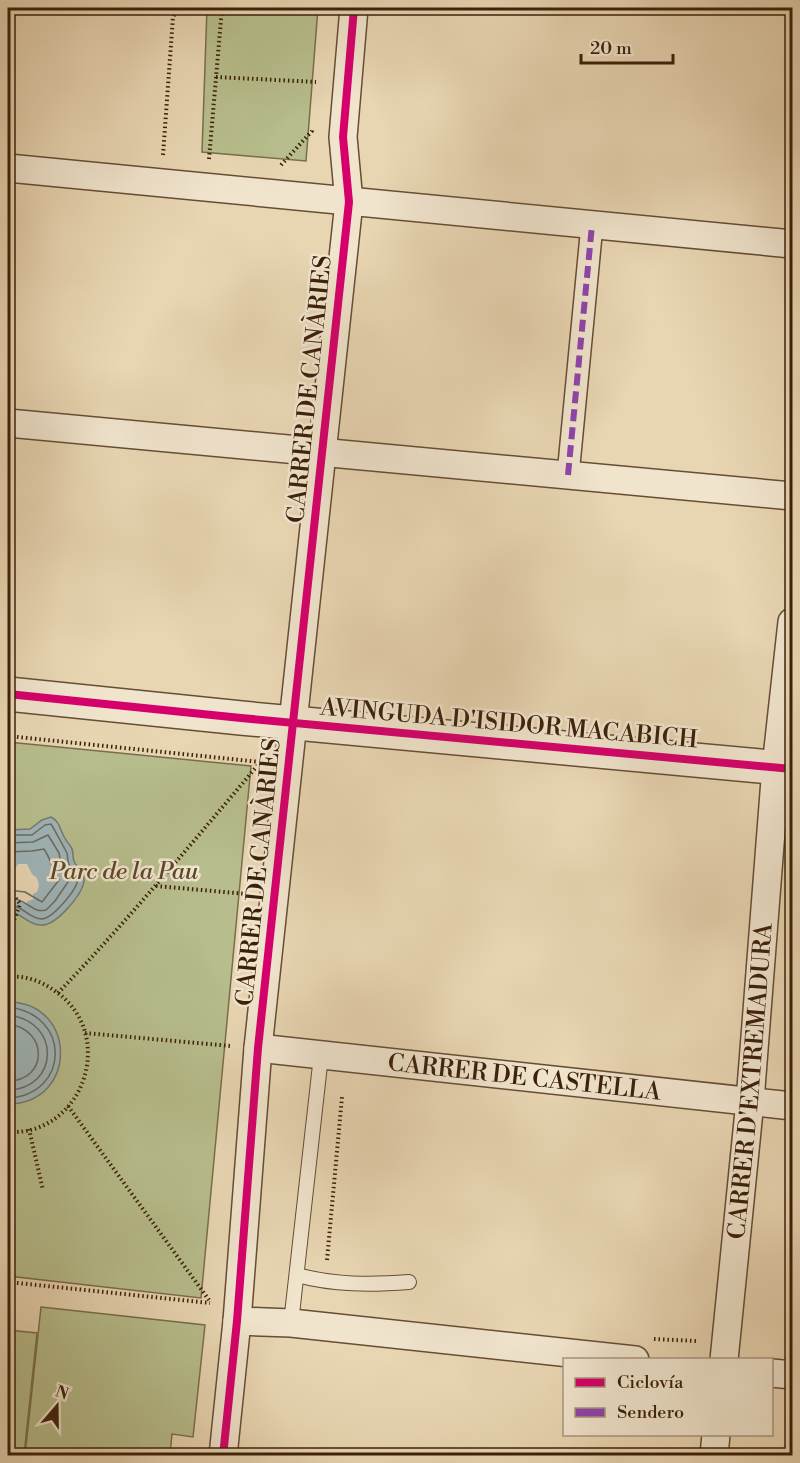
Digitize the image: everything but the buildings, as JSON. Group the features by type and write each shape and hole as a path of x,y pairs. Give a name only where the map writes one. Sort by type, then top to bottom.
{"street":[{"name":"CARRER DE CANÀRIES","path":"223,1455 238,1313 258,1048 349,202 343,137 354,8"},
{"path":"8,168 792,244"},
{"path":"568,475 592,225"},
{"path":"8,423 792,496"},
{"name":"CARRER D'EXTREMADURA","path":"724,1358 784,768 792,622"},
{"name":"AVINGUDA D'ISIDOR MACABICH","path":"8,694 784,768"},
{"name":"CARRER DE CASTELLA","path":"258,1048 792,1106"},
{"path":"238,1313 291,1323 642,1349"},
{"path":"773,1373 792,1375"},
{"path":"714,1455 716,1436"}],"lane":[{"path":"291,1323 321,1056"},
{"path":"297,1275 325,1282 374,1285 409,1282"}],"path":[{"path":"152,156 164,157 173,17 178,8"},
{"path":"219,162 209,161 222,8"},
{"path":"216,76 316,82"},
{"path":"280,166 312,131"},
{"path":"8,735 260,762"},
{"path":"258,777 260,762"},
{"path":"58,993 156,886 260,762"},
{"path":"246,906 249,882"},
{"path":"156,886 274,897"},
{"path":"8,887 20,904 8,937"},
{"path":"8,977 18,976 44,983 66,999 82,1020 89,1046 87,1073 76,1097 58,1117 36,1128 8,1132"},
{"path":"85,1033 258,1048"},
{"path":"327,1262 342,1090"},
{"path":"68,1106 211,1303"},
{"path":"29,1129 43,1190"},
{"path":"8,1282 211,1303 238,1313"},
{"path":"211,1303 212,1292"},
{"path":"642,1349 696,1342 697,1331"}],"green space":[{"path":"207,8 318,8 306,161 202,152"},
{"name":"Parc de la Pau","path":"8,742 251,766 201,1298 8,1276"},
{"path":"41,1307 205,1325 193,1437 172,1434 170,1455 25,1455"},
{"path":"8,1330 37,1333 24,1455 8,1455"}],"water":[{"path":"51,817 57,822 72,849 74,861 84,881 79,894 61,915 47,924 37,925 15,913 11,912 8,916 8,830 30,829 42,820"},
{"path":"8,1002 31,1006 47,1018 57,1034 60,1053 57,1071 48,1088 31,1099 8,1104"}],"pier":[{"path":"18,864 27,864 39,885 37,892 33,894 34,899 26,904 14,902 13,905 8,898 8,868 15,869"}],"marked path":[{"path":"568,475 592,225"}],"cycle path":[{"path":"223,1456 237,1321 258,1048 349,202 343,137 354,8"},
{"path":"8,694 792,769"}]}
